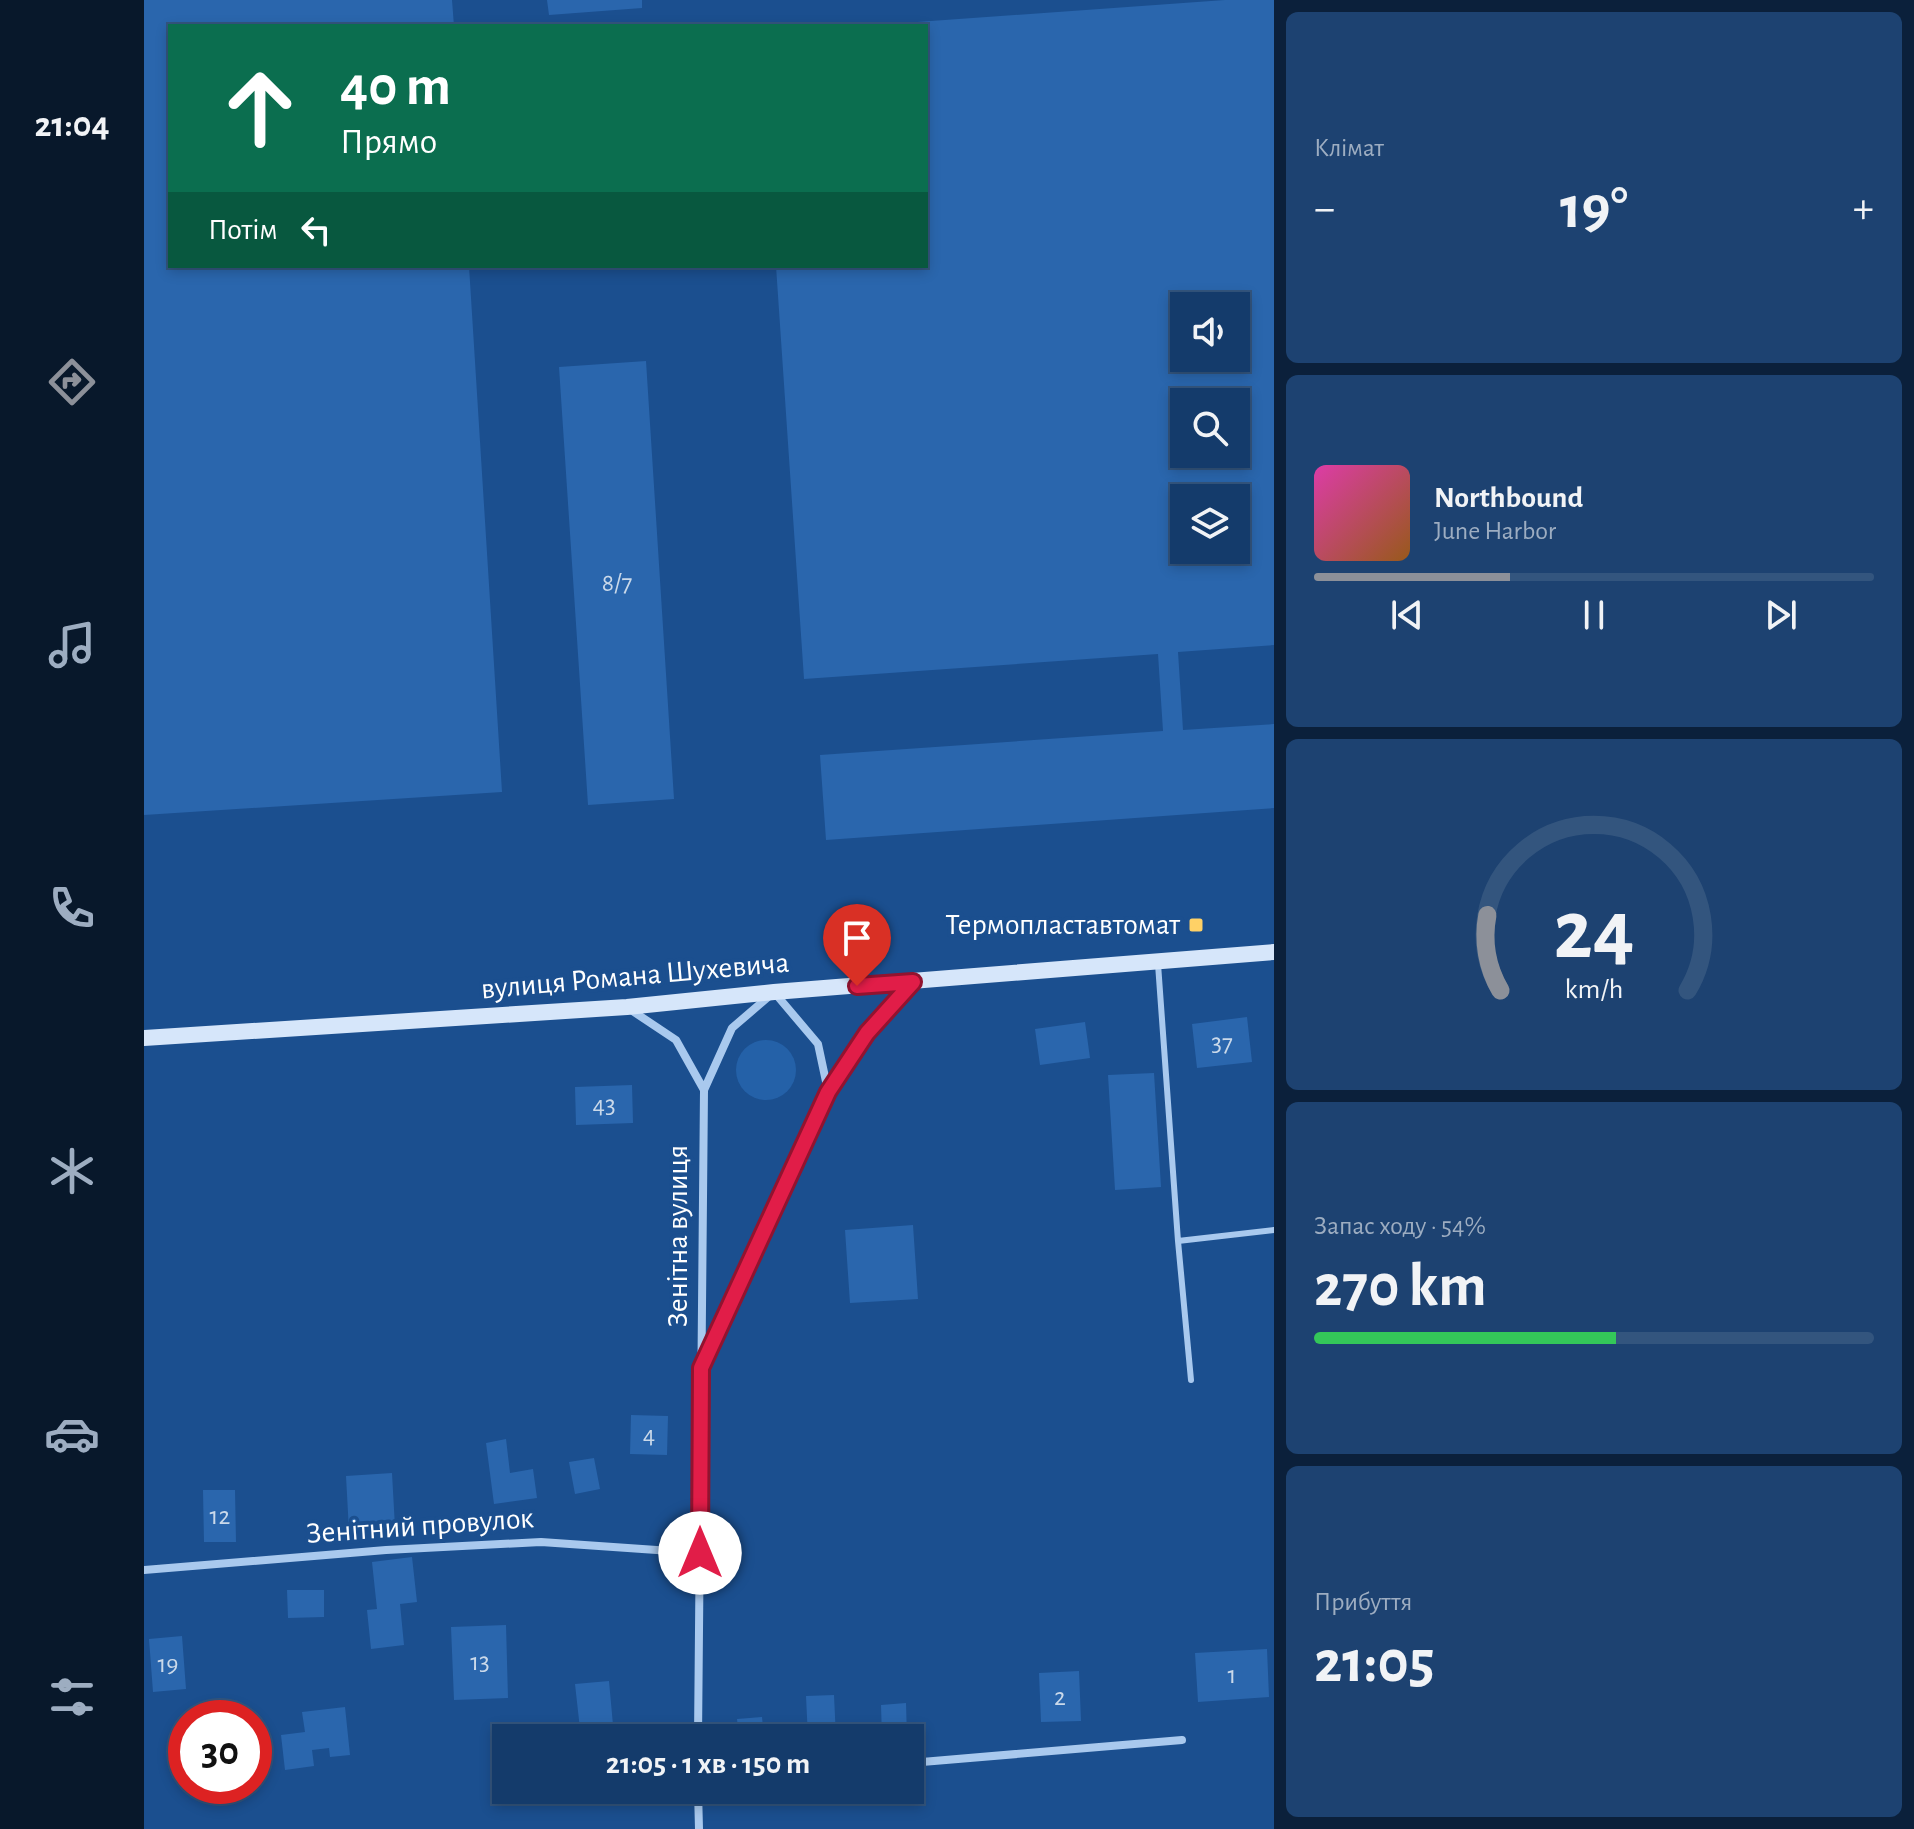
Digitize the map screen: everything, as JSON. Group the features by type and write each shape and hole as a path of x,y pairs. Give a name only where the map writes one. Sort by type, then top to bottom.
{"main road":[{"name":"вулиця Романа Шухевича","path":"144,1038 627,1007 774,992 1274,952"}],"street":[{"path":"701,1368 828,1092 867,1033 913,982"},
{"path":"704,1090 732,1028 774,992 818,1044 828,1092"},
{"name":"Зенітна вулиця","path":"627,1007 676,1040 704,1090 698,1724"},
{"name":"Зенітний провулок","path":"144,1570 386,1550 541,1542 700,1553"},
{"path":"924,1762 1182,1740"},
{"path":"698,1804 699,1829"}],"lane":[{"path":"1158,961 1191,1380"},
{"path":"1178,1241 1274,1230"}],"shaded area":[{"path":"766,1040 777,1042 787,1049 794,1059 794,1081 787,1091 777,1098 766,1100 755,1098 745,1091 738,1081 736,1070 738,1059 745,1049 755,1042"}],"building":[{"path":"144,0 452,0 454,24 168,24 168,268 469,268 502,792 144,815"},
{"path":"547,0 642,0 642,8 549,15"},
{"path":"1225,0 1274,0 1274,645 1178,652 1183,730 1274,724 1274,808 826,840 820,755 1163,731 1158,654 804,679 776,268 928,268 928,24 889,24"},
{"path":"646,361 674,799 588,805 559,367"},
{"path":"1247,1017 1252,1062 1197,1068 1192,1024"},
{"path":"1085,1022 1090,1058 1040,1065 1035,1029"},
{"path":"1154,1073 1161,1187 1115,1190 1108,1075"},
{"path":"632,1085 633,1123 576,1125 575,1087"},
{"path":"913,1225 918,1299 850,1303 845,1230"},
{"path":"631,1415 668,1416 667,1455 630,1454"},
{"path":"506,1439 510,1473 533,1469 537,1498 494,1504 486,1443"},
{"path":"594,1458 600,1489 575,1494 569,1462"},
{"path":"392,1473 395,1527 349,1531 346,1476"},
{"path":"203,1490 235,1490 236,1542 204,1542"},
{"path":"412,1557 417,1602 400,1604 404,1645 371,1649 367,1610 377,1609 372,1562"},
{"path":"287,1590 324,1590 324,1617 288,1618"},
{"path":"506,1625 508,1698 454,1700 451,1627"},
{"path":"182,1636 186,1689 153,1692 149,1639"},
{"path":"1267,1649 1269,1697 1198,1702 1195,1653"},
{"path":"1079,1671 1081,1721 1041,1722 1039,1673"},
{"path":"609,1681 613,1724 579,1724 575,1684"},
{"path":"834,1695 835,1724 807,1724 806,1696"},
{"path":"906,1703 907,1724 882,1724 881,1705"},
{"path":"345,1707 350,1755 330,1757 329,1748 312,1750 314,1766 285,1770 281,1735 305,1732 302,1712"},
{"path":"762,1717 763,1724 738,1724 737,1719"}],"place":[{"name":"Термопластавтомат","path":"1196,925"}],"route":[{"path":"700,1553 701,1368 828,1092 867,1033 913,982 857,986"}]}
